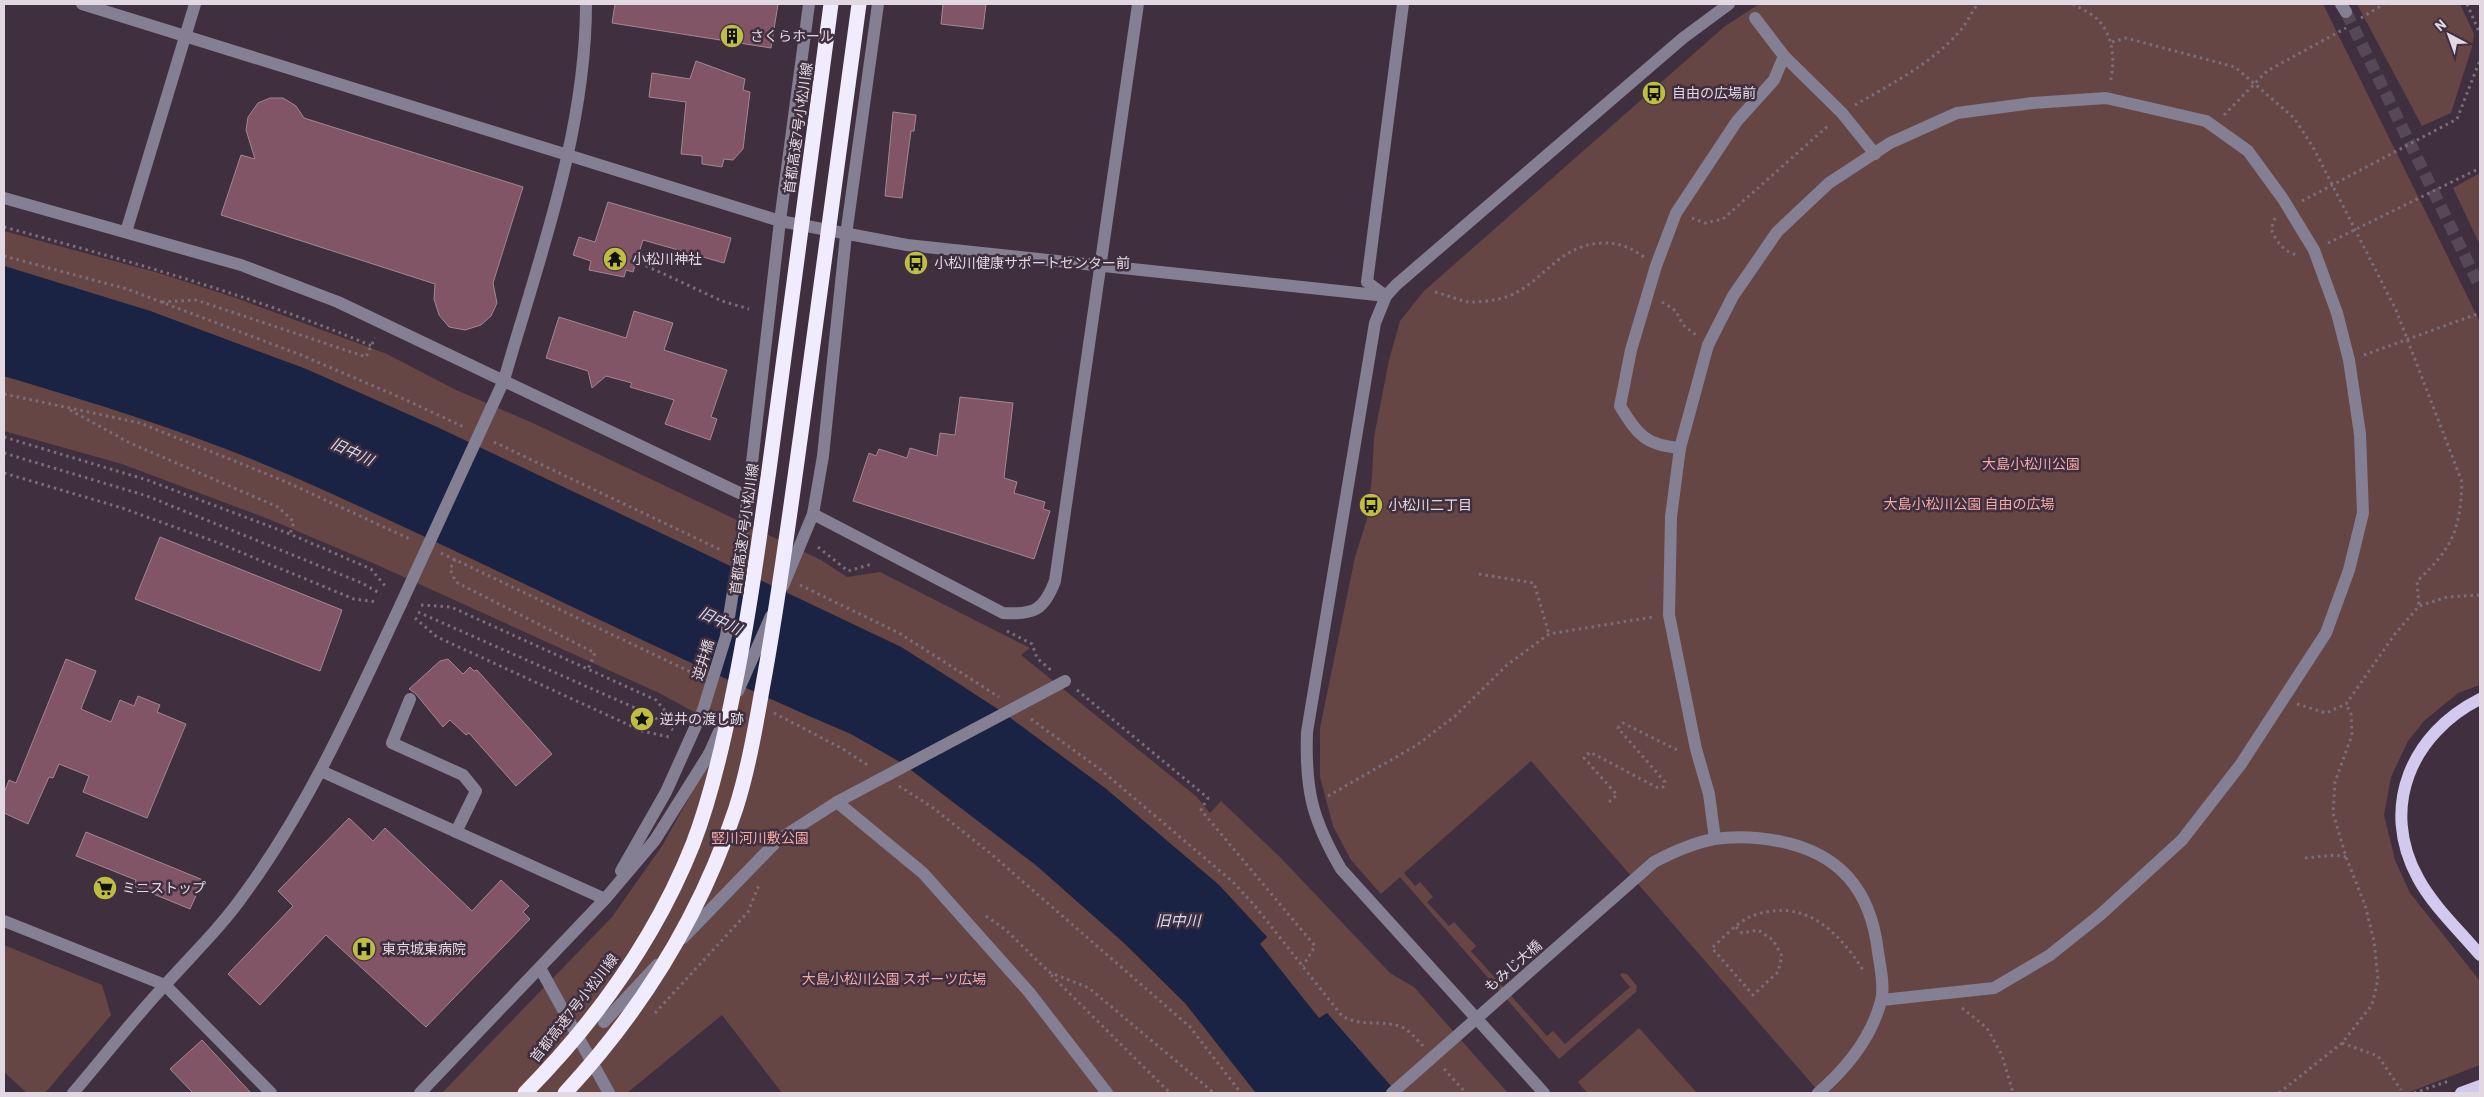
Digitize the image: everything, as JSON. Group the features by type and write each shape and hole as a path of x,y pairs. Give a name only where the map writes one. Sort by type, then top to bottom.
{"highway":[{"name":"首都高速7号小松川線","path":"525,1093 571,1043 615,986 645,940 670,896 708,803 720,756 748,618 831,4"},
{"path":"565,1093 598,1058 639,1004 670,956 695,910 736,808 747,766 776,618 858,4"}],"main road":[{"path":"2480,699 2462,708 2442,724 2427,740 2412,764 2400,808 2405,846 2427,892 2480,955"},
{"path":"2461,1093 2480,1086"}],"street":[{"path":"82,4 780,221 846,235 907,245 1386,296"},
{"path":"126,232 184,35 195,4"},
{"path":"73,1093 165,985 213,934 245,894 278,845 321,771 400,604 504,380 567,156 586,42 586,4"},
{"name":"逆井橋","path":"605,899 666,792 703,710 726,636 748,497 780,221 809,4"},
{"path":"420,1093 605,899 655,840 709,754 759,645 813,514 823,456 846,235 878,4"},
{"path":"813,514 1003,613 1026,615 1038,608 1049,598 1055,581 1138,4"},
{"path":"1386,296 1367,282 1403,4"},
{"path":"1544,1093 1341,869 1326,844 1311,804 1306,772 1307,732 1375,323 1386,296 1683,38 1729,4"},
{"path":"1755,18 1784,56 1842,113 1875,154"},
{"path":"1680,448 1658,446 1635,431 1620,406 1631,350 1656,266 1676,212 1737,120 1774,80 1784,56"},
{"path":"1715,839 1709,794 1696,749 1669,615 1671,517 1680,448 1708,345 1733,296 1777,232 1828,183 1875,154 1890,142 1957,113 2033,103 2106,98 2206,121 2248,151 2289,208 2314,250 2337,313 2349,360 2360,434 2363,513 2349,570 2326,632 2241,764 2182,840 2100,915 2050,955 1994,988 1882,1000 1862,1048 1835,1079 1818,1093"},
{"path":"4,198 241,265 338,302 748,497"},
{"path":"604,1022 731,886 778,840 837,802 1065,681"},
{"path":"410,699 392,744 463,775 476,791 456,832"},
{"path":"321,771 605,899"},
{"path":"837,802 923,873 1029,992 1107,1093"},
{"name":"もみじ大橋","path":"1392,1093 1654,862 1679,850 1715,839 1759,838 1798,845 1828,858 1844,870 1857,888 1875,928 1882,1000"},
{"path":"4,921 165,985 271,1093"},
{"path":"540,968 608,1093"}],"path":[{"path":"2073,4 2099,21 2112,42 2112,72 2106,98"},
{"path":"2467,4 2480,34"},
{"path":"2216,129 2229,110 2267,71 2331,37"},
{"path":"2112,42 2126,38 2235,67 2294,118 2313,147 2396,310 2406,342 2462,482 2460,511 2454,536 2439,561 2418,581 2419,606"},
{"path":"2480,60 2458,119 2289,208 2273,221 2271,229 2275,239 2283,248 2294,255 2303,256 2480,168"},
{"path":"4,227 163,271 250,299 320,324 372,346"},
{"path":"1435,292 1466,302 1506,296 1522,288 1570,250 1589,244 1609,243 1630,247 1656,266"},
{"path":"4,256 127,289 301,355 404,399 472,431"},
{"path":"640,263 722,301 749,308"},
{"path":"1648,293 1676,311 1683,325 1708,345"},
{"path":"159,302 196,300 366,356 383,323"},
{"path":"2349,360 2406,342 2480,313"},
{"path":"4,394 140,423 284,481 419,543"},
{"path":"65,407 130,443 278,507 294,522 290,534"},
{"path":"4,437 147,480 290,534 371,569 386,586"},
{"path":"489,439 724,551"},
{"path":"4,453 147,496 362,583 381,594"},
{"path":"4,473 122,508 216,542 354,599 377,602"},
{"path":"813,514 818,549 848,570 877,563"},
{"path":"437,551 698,676"},
{"path":"454,559 450,569 456,582 594,653 588,669"},
{"path":"1478,574 1534,583 1549,634"},
{"path":"794,582 900,633 1006,702"},
{"path":"2284,699 2326,713 2346,704 2395,634 2419,606 2447,597 2480,595"},
{"path":"421,605 451,607 656,700 676,724"},
{"path":"418,612 651,715 673,730"},
{"path":"1311,804 1340,790 1417,745 1455,716 1507,665 1549,634 1669,615"},
{"path":"415,618 437,637 642,731 669,737"},
{"path":"1006,630 1032,644 1037,658 1208,798 1201,810 1315,946 1303,966"},
{"path":"2278,1093 2342,1044 2372,1005 2378,979 2374,941 2365,905 2346,857 2334,813 2334,782 2352,735 2351,714 2346,704"},
{"path":"769,711 843,749 875,770"},
{"path":"1030,718 1101,770 1233,882 1256,906 1342,1016 1354,1023 1399,1026 1412,1034 1424,1047"},
{"path":"1609,802 1617,795 1584,758 1590,752 1658,788 1663,786 1665,782 1618,728 1623,723 1680,752 1696,749"},
{"path":"891,781 932,807 990,853 1190,1027 1241,1093"},
{"path":"2305,858 2336,855 2346,857"},
{"path":"650,1018 748,912 763,876"},
{"path":"1736,928 1742,933 1758,930 1773,940 1782,956 1778,972 1753,995 1712,948 1736,928 1754,915 1784,910 1809,916 1832,929 1854,956 1882,1000"},
{"path":"983,915 1006,930 1170,1093"},
{"path":"1049,972 1089,988 1214,1093"},
{"path":"1944,993 1987,1028 2002,1055 2014,1093"},
{"path":"2342,1044 2378,1056 2402,1090"},
{"path":"1442,1067 1466,1093"}],"green space":[{"name":"大島小松川公園 自由の広場","path":"1759,4 2323,4 2480,322 2480,685 2458,693 2424,721 2408,741 2391,777 2384,815 2395,860 2410,893 2480,981 2480,1065 2407,1093 1820,1093 1531,761 1404,873 1415,886 1420,882 1433,897 1427,902 1449,926 1454,922 1476,946 1471,951 1547,1036 1553,1031 1565,1044 1630,987 1620,975 1622,973 1627,974 1637,986 1636,992 1559,1059 1400,877 1381,894 1351,860 1333,826 1320,777 1320,728 1355,557 1367,519 1374,437 1389,360 1400,321 1424,291 1724,27"},
{"path":"2357,4 2460,4 2474,34 2472,47 2451,113 2422,126"},
{"path":"2480,173 2480,245 2453,188"},
{"path":"4,231 162,274 236,298 387,354 454,389 535,424 821,560 847,577 880,572 1030,648 1021,655 1197,797 1210,813 1221,801 1280,857 1390,973 1414,987 1508,1093 1397,1093 1327,1013 1319,1019 1259,943 1267,937 1219,885 1105,788 960,684 901,647 439,428 306,369 150,311 4,266"},
{"path":"4,376 186,434 292,476 710,672 851,734 902,763 1037,866 1123,942 1185,1003 1256,1093 782,1093 722,1015 627,1093 442,1093 612,917 662,846 706,767 724,728 659,693 375,564 271,520 122,464 4,431"},
{"path":"4,945 102,985 111,1015 45,1093 27,1093 4,1072"},
{"path":"1639,1028 1697,1093 1587,1093 1578,1082"}],"water":[{"name":"旧中川","path":"4,266 150,311 306,369 439,428 901,647 1001,711 1105,788 1219,885 1267,937 1260,944 1319,1018 1327,1013 1397,1093 1256,1093 1185,1003 1123,942 1037,866 902,763 851,734 710,672 432,540 257,461 150,422 4,376"}],"building":[{"name":"さくらホール","path":"615,4 778,4 771,48 612,23"},
{"path":"943,4 986,4 983,29 941,24"},
{"path":"696,61 745,79 743,90 750,92 743,149 733,160 724,159 722,167 702,164 702,156 681,154 686,102 649,97 652,73 690,79"},
{"path":"270,98 283,98 296,106 304,118 523,187 493,283 497,303 491,316 481,325 465,330 449,327 439,315 434,299 435,284 221,215 241,155 255,159 246,130 248,117 258,103"},
{"path":"893,112 916,115 914,131 911,131 902,198 885,196"},
{"path":"608,202 731,238 724,263 643,240 633,272 626,270 624,277 589,270 591,261 573,255 579,237 595,242"},
{"path":"634,311 673,323 664,350 727,370 711,417 717,419 710,440 665,424 674,400 630,387 632,383 606,376 592,388 588,371 546,358 559,317 626,338"},
{"path":"960,397 1013,403 1004,478 1017,482 1014,493 1045,502 1043,509 1050,511 1034,559 853,501 869,453 876,456 879,449 907,458 910,448 937,456 940,433 955,435"},
{"path":"160,537 342,610 320,671 135,599"},
{"path":"66,659 96,671 81,709 111,722 120,700 134,706 138,696 160,705 157,712 186,724 147,818 83,792 89,776 59,764 53,778 49,777 28,824 4,813 4,793 9,780 16,783"},
{"path":"448,659 463,674 470,667 474,671 477,670 552,754 516,786 469,733 466,735 450,720 443,727 416,694 409,689 440,661"},
{"path":"349,818 373,841 385,828 472,911 501,880 529,906 523,912 530,919 426,1027 326,935 260,1005 228,974 293,906 278,891"},
{"path":"86,832 203,880 190,909 134,886 136,880 76,856"},
{"path":"202,1040 251,1093 193,1093 170,1069"}],"tunnel":[{"path":"2346,12 2480,287"}],"place":[{"name":"さくらホール","path":"732,36"},
{"name":"自由の広場前","path":"1654,93"},
{"name":"小松川神社","path":"615,259"},
{"name":"小松川健康サポートセンター前","path":"916,263"},
{"name":"小松川二丁目","path":"1371,505"},
{"name":"逆井の渡し跡","path":"642,719"},
{"name":"ミニストップ","path":"105,888"},
{"name":"東京城東病院","path":"364,949"}],"park label":[{"name":"大島小松川公園","path":"2031,464"},
{"name":"竪川河川敷公園","path":"760,838"},
{"name":"大島小松川公園 スポーツ広場","path":"894,979"}]}
